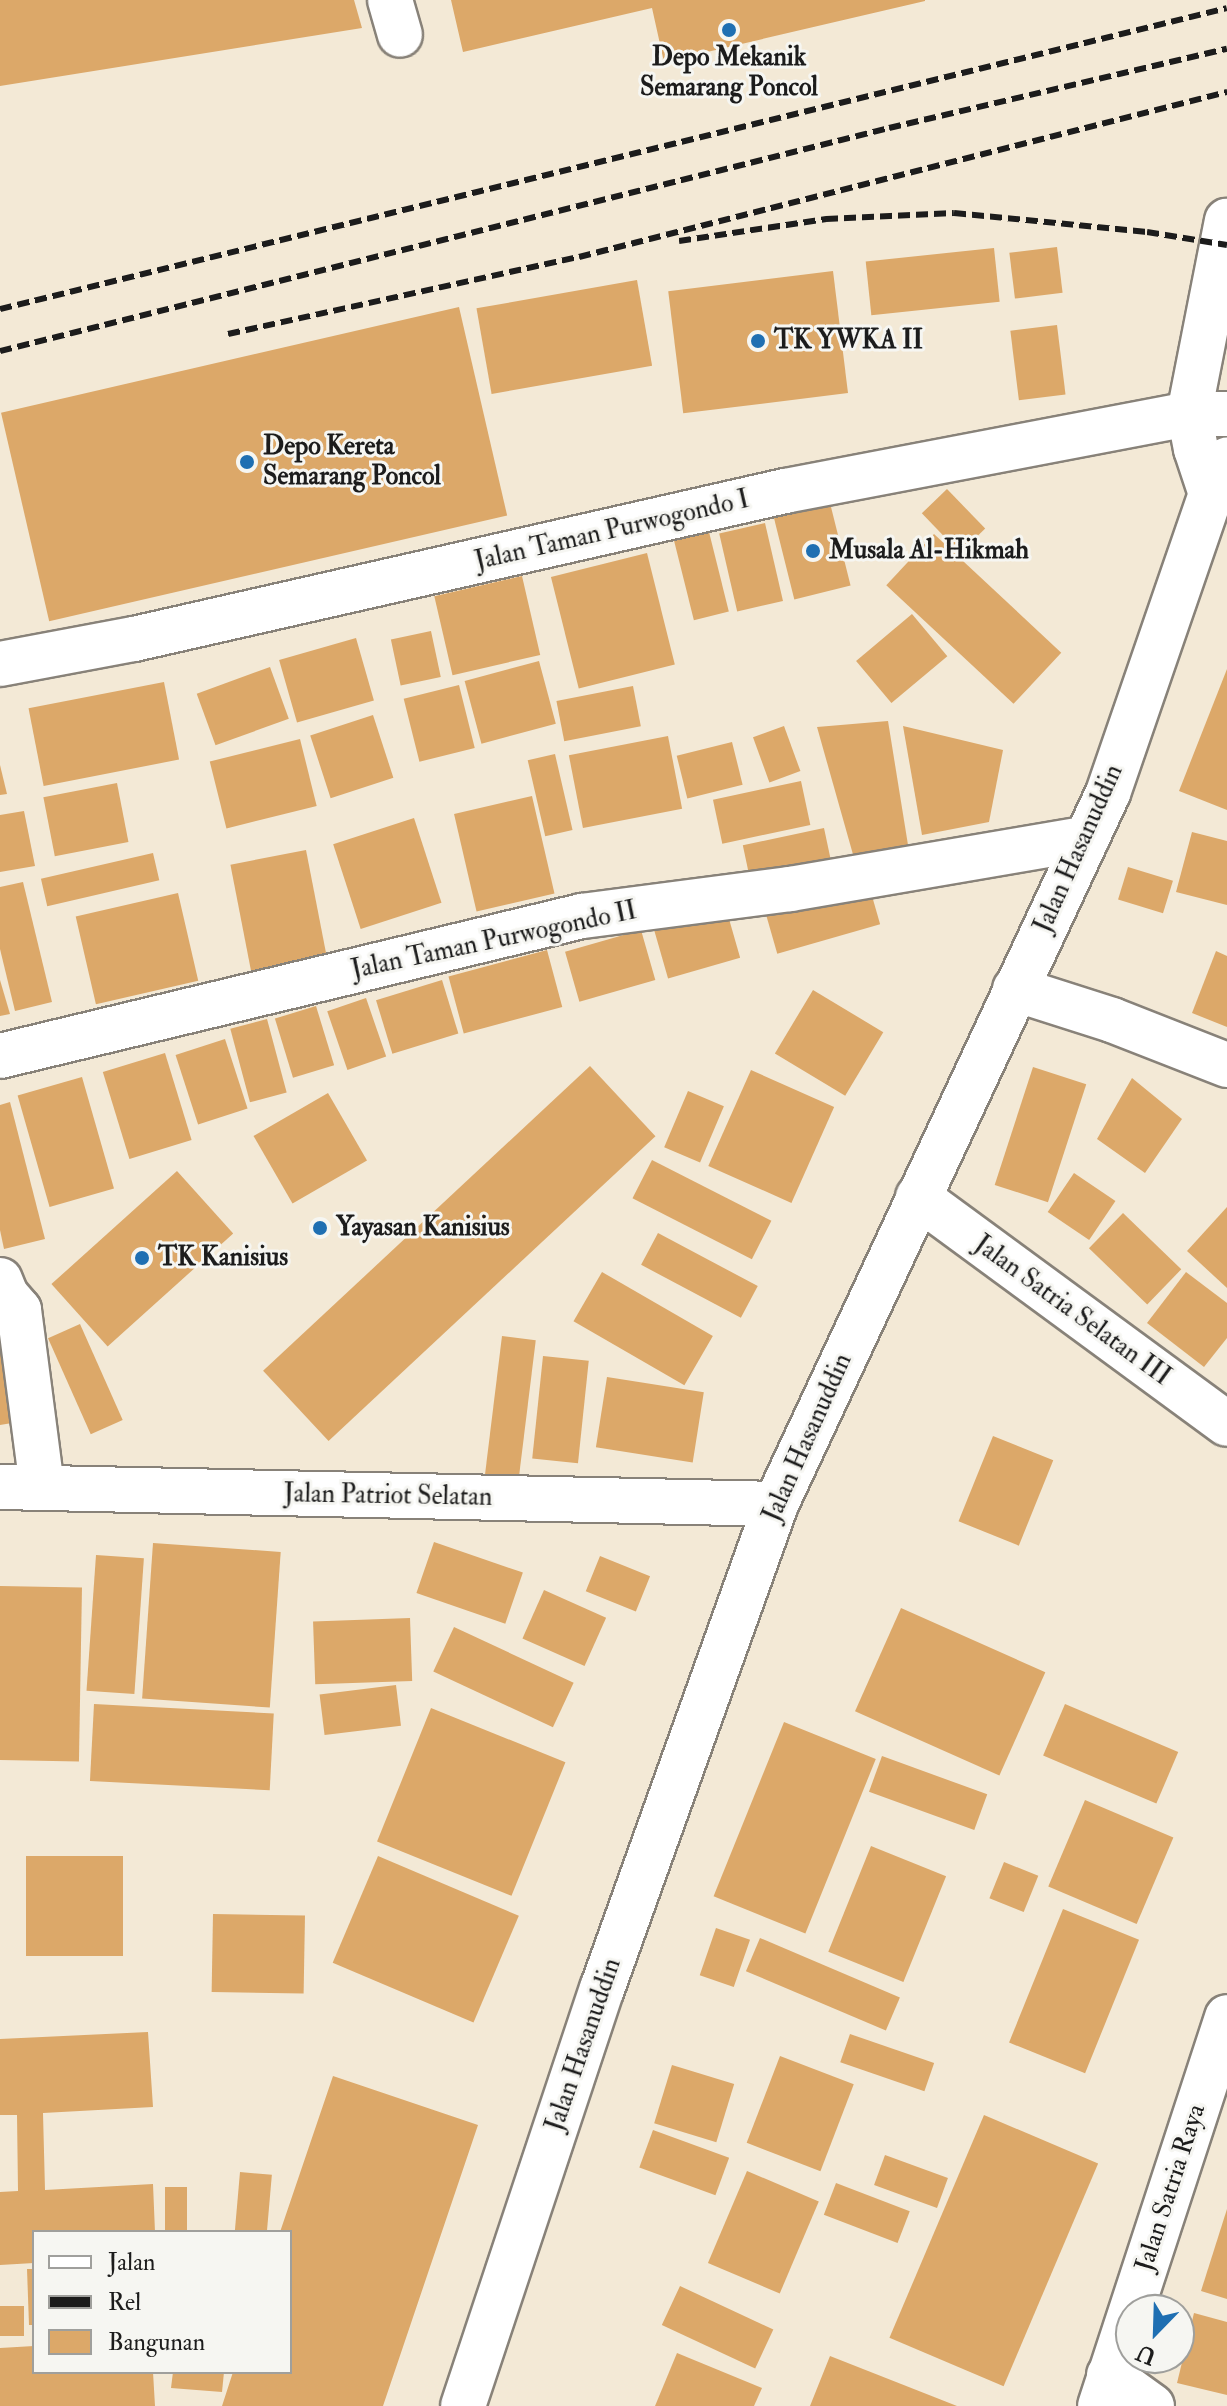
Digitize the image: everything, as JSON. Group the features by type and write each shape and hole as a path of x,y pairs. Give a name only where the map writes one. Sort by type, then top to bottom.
{"street":[{"name":"Jalan Hasanuddin","path":"463,2406 602,1989 776,1504 1108,793 1219,476 1196,449 1208,414 1227,221"},
{"name":"Jalan Taman Purwogondo I","path":"0,664 150,636 785,491 1208,414"},
{"name":"Jalan Taman Purwogondo II","path":"0,1056 582,916 790,889 1087,838"},
{"path":"1015,989 1112,1020 1227,1065"},
{"name":"Jalan Satria Selatan III","path":"918,1197 1227,1424"},
{"path":"0,1280 6,1295 19,1310 21,1488"},
{"name":"Jalan Patriot Selatan","path":"21,1488 776,1504"},
{"name":"Jalan Satria Raya","path":"1105,2390 1227,2017"},
{"path":"1105,2390 1152,2406"}],"building":[{"path":"0,0 354,0 362,28 0,86"},
{"name":"Depo Mekanik Semarang Poncol","path":"451,0 925,1 664,62 652,8 463,52"},
{"path":"1057,247 1063,293 1015,299 1009,253"},
{"path":"994,248 1000,302 871,315 866,261"},
{"name":"TK YWKA II","path":"833,271 848,393 683,413 668,291"},
{"path":"637,280 652,366 492,394 476,308"},
{"name":"Depo Kereta Semarang Poncol","path":"459,307 507,516 49,621 1,413"},
{"path":"1057,325 1066,394 1019,400 1010,331"},
{"path":"947,489 985,529 960,553 922,513"},
{"name":"Musala Al-Hikmah","path":"830,503 851,585 794,600 774,517"},
{"path":"765,523 783,601 737,612 719,534"},
{"path":"709,532 729,612 694,620 674,541"},
{"path":"934,534 1061,653 1014,704 886,585"},
{"path":"647,553 675,665 579,689 551,577"},
{"path":"522,576 540,655 453,675 434,596"},
{"path":"912,614 947,656 891,703 856,661"},
{"path":"431,631 441,677 401,685 391,640"},
{"path":"356,638 374,700 297,723 279,660"},
{"path":"539,661 556,724 481,744 465,681"},
{"path":"270,667 289,719 216,745 197,694"},
{"path":"1227,669 1227,810 1179,791"},
{"path":"164,682 179,760 44,786 29,708"},
{"path":"459,685 475,748 419,762 404,699"},
{"path":"633,686 641,726 564,741 556,701"},
{"path":"373,715 393,778 331,798 310,735"},
{"path":"888,721 908,845 854,858 817,727"},
{"path":"784,726 800,771 769,782 753,737"},
{"path":"903,726 1003,750 989,822 922,835"},
{"path":"668,736 682,809 583,828 569,755"},
{"path":"300,739 317,806 226,828 210,761"},
{"path":"732,742 743,785 687,798 677,756"},
{"path":"555,754 573,830 545,836 528,760"},
{"path":"0,765 7,794 0,795"},
{"path":"801,781 810,825 722,844 713,800"},
{"path":"117,783 128,842 55,856 43,797"},
{"path":"532,796 554,893 477,911 454,814"},
{"path":"24,811 35,866 0,872 0,815"},
{"path":"414,818 442,903 361,929 333,844"},
{"path":"824,828 832,865 751,882 743,845"},
{"path":"1192,832 1227,841 1227,905 1176,892"},
{"path":"306,850 327,956 251,971 230,865"},
{"path":"153,853 159,880 47,906 41,879"},
{"path":"1128,867 1173,881 1163,913 1118,900"},
{"path":"23,882 52,1002 15,1011 0,949 0,887"},
{"path":"868,882 880,924 777,954 765,911"},
{"path":"178,893 198,981 96,1004 76,917"},
{"path":"725,905 740,958 668,979 653,926"},
{"path":"641,930 655,980 579,1002 565,952"},
{"path":"547,950 562,1007 464,1033 448,976"},
{"path":"1216,951 1227,956 1227,1027 1192,1013"},
{"path":"0,980 10,1014 0,1016"},
{"path":"442,980 458,1034 392,1054 376,1000"},
{"path":"813,990 883,1032 845,1096 775,1053"},
{"path":"366,998 386,1057 347,1070 327,1011"},
{"path":"316,1006 334,1065 293,1078 275,1019"},
{"path":"267,1019 287,1092 250,1102 230,1029"},
{"path":"225,1039 248,1108 198,1124 176,1055"},
{"path":"165,1053 192,1140 129,1159 103,1072"},
{"path":"590,1066 655,1136 329,1441 263,1371"},
{"path":"1033,1067 1086,1084 1048,1202 995,1185"},
{"path":"751,1070 834,1107 791,1203 708,1166"},
{"path":"82,1077 114,1189 50,1207 18,1095"},
{"path":"1132,1078 1182,1119 1145,1173 1097,1139"},
{"path":"688,1091 724,1106 700,1162 664,1147"},
{"path":"328,1093 367,1161 293,1204 254,1136"},
{"path":"10,1102 45,1239 4,1249 0,1230 0,1105"},
{"path":"652,1160 771,1221 752,1259 632,1198"},
{"name":"TK Kanisius","path":"177,1171 233,1233 108,1347 51,1284"},
{"path":"1074,1173 1115,1201 1089,1240 1048,1212"},
{"path":"1227,1207 1227,1288 1187,1251"},
{"path":"1123,1213 1181,1269 1147,1305 1089,1248"},
{"path":"658,1233 758,1286 741,1318 641,1265"},
{"path":"602,1272 713,1336 684,1385 574,1321"},
{"path":"1186,1272 1227,1303 1227,1338 1204,1367 1147,1323"},
{"path":"80,1324 123,1420 91,1434 48,1338"},
{"path":"502,1336 536,1340 518,1481 485,1477"},
{"path":"0,1343 12,1423 0,1425"},
{"path":"543,1356 589,1361 578,1463 532,1458"},
{"path":"607,1377 704,1392 693,1462 596,1447"},
{"path":"993,1436 1053,1460 1019,1546 959,1521"},
{"path":"434,1542 523,1573 505,1624 416,1593"},
{"path":"153,1543 281,1552 270,1708 142,1699"},
{"path":"96,1555 144,1558 134,1694 87,1691"},
{"path":"600,1556 650,1576 636,1611 586,1591"},
{"path":"0,1586 82,1587 79,1761 0,1760"},
{"path":"544,1590 606,1618 585,1666 522,1638"},
{"path":"901,1608 1045,1672 999,1775 855,1711"},
{"path":"410,1618 412,1681 315,1684 313,1621"},
{"path":"454,1627 574,1683 553,1727 433,1671"},
{"path":"396,1685 401,1726 325,1735 320,1694"},
{"path":"94,1704 274,1713 270,1790 90,1781"},
{"path":"1065,1704 1178,1752 1156,1804 1043,1756"},
{"path":"431,1708 565,1762 511,1896 377,1842"},
{"path":"784,1722 876,1759 805,1933 714,1896"},
{"path":"882,1756 987,1794 974,1830 869,1792"},
{"path":"1085,1800 1173,1838 1137,1924 1048,1887"},
{"path":"871,1846 946,1876 903,1982 828,1952"},
{"path":"26,1856 123,1856 123,1956 26,1956"},
{"path":"378,1856 519,1916 474,2023 333,1963"},
{"path":"1004,1862 1038,1876 1024,1912 989,1898"},
{"path":"1063,1909 1139,1940 1085,2073 1009,2043"},
{"path":"213,1914 305,1916 304,1994 212,1992"},
{"path":"716,1928 750,1940 734,1987 700,1975"},
{"path":"760,1938 900,1997 886,2031 746,1971"},
{"path":"148,2032 153,2107 43,2113 45,2190 153,2184 155,2230 32,2230 32,2263 0,2265 0,2192 18,2191 17,2115 0,2115 0,2039"},
{"path":"850,2034 934,2063 924,2091 840,2062"},
{"path":"780,2056 854,2084 820,2171 747,2143"},
{"path":"672,2065 734,2084 716,2142 654,2123"},
{"path":"333,2076 478,2125 383,2406 222,2406 232,2374 292,2374 292,2230 281,2230"},
{"path":"984,2115 1098,2163 1004,2386 889,2338"},
{"path":"653,2130 729,2158 715,2195 639,2168"},
{"path":"885,2155 948,2178 937,2208 874,2185"},
{"path":"747,2171 819,2201 780,2294 708,2263"},
{"path":"240,2172 272,2175 267,2230 235,2230"},
{"path":"836,2183 910,2211 898,2243 824,2215"},
{"path":"165,2187 187,2187 187,2230 165,2230"},
{"path":"1227,2209 1227,2299 1201,2291"},
{"path":"27,2269 32,2269 32,2325 29,2325"},
{"path":"680,2286 773,2330 755,2369 662,2325"},
{"path":"0,2306 24,2306 24,2336 0,2336"},
{"path":"1195,2313 1227,2322 1227,2395 1177,2383 1179,2374 1195,2374"},
{"path":"32,2346 32,2374 153,2374 155,2406 0,2406 0,2348"},
{"path":"677,2353 762,2388 754,2406 655,2406"},
{"path":"830,2356 957,2406 810,2406"},
{"path":"173,2374 224,2374 222,2392 171,2388"}],"railway":[{"path":"0,309 1227,8"},
{"path":"0,351 889,128 1227,49"},
{"path":"228,334 579,257 1227,92"},
{"path":"679,241 826,219 954,213 1147,232 1227,245"}],"place":[{"name":"Depo Mekanik Semarang Poncol","path":"729,30"},
{"name":"TK YWKA II","path":"758,341"},
{"name":"Depo Kereta Semarang Poncol","path":"247,462"},
{"name":"Musala Al-Hikmah","path":"813,551"},
{"name":"Yayasan Kanisius","path":"320,1228"},
{"name":"TK Kanisius","path":"142,1258"}]}
